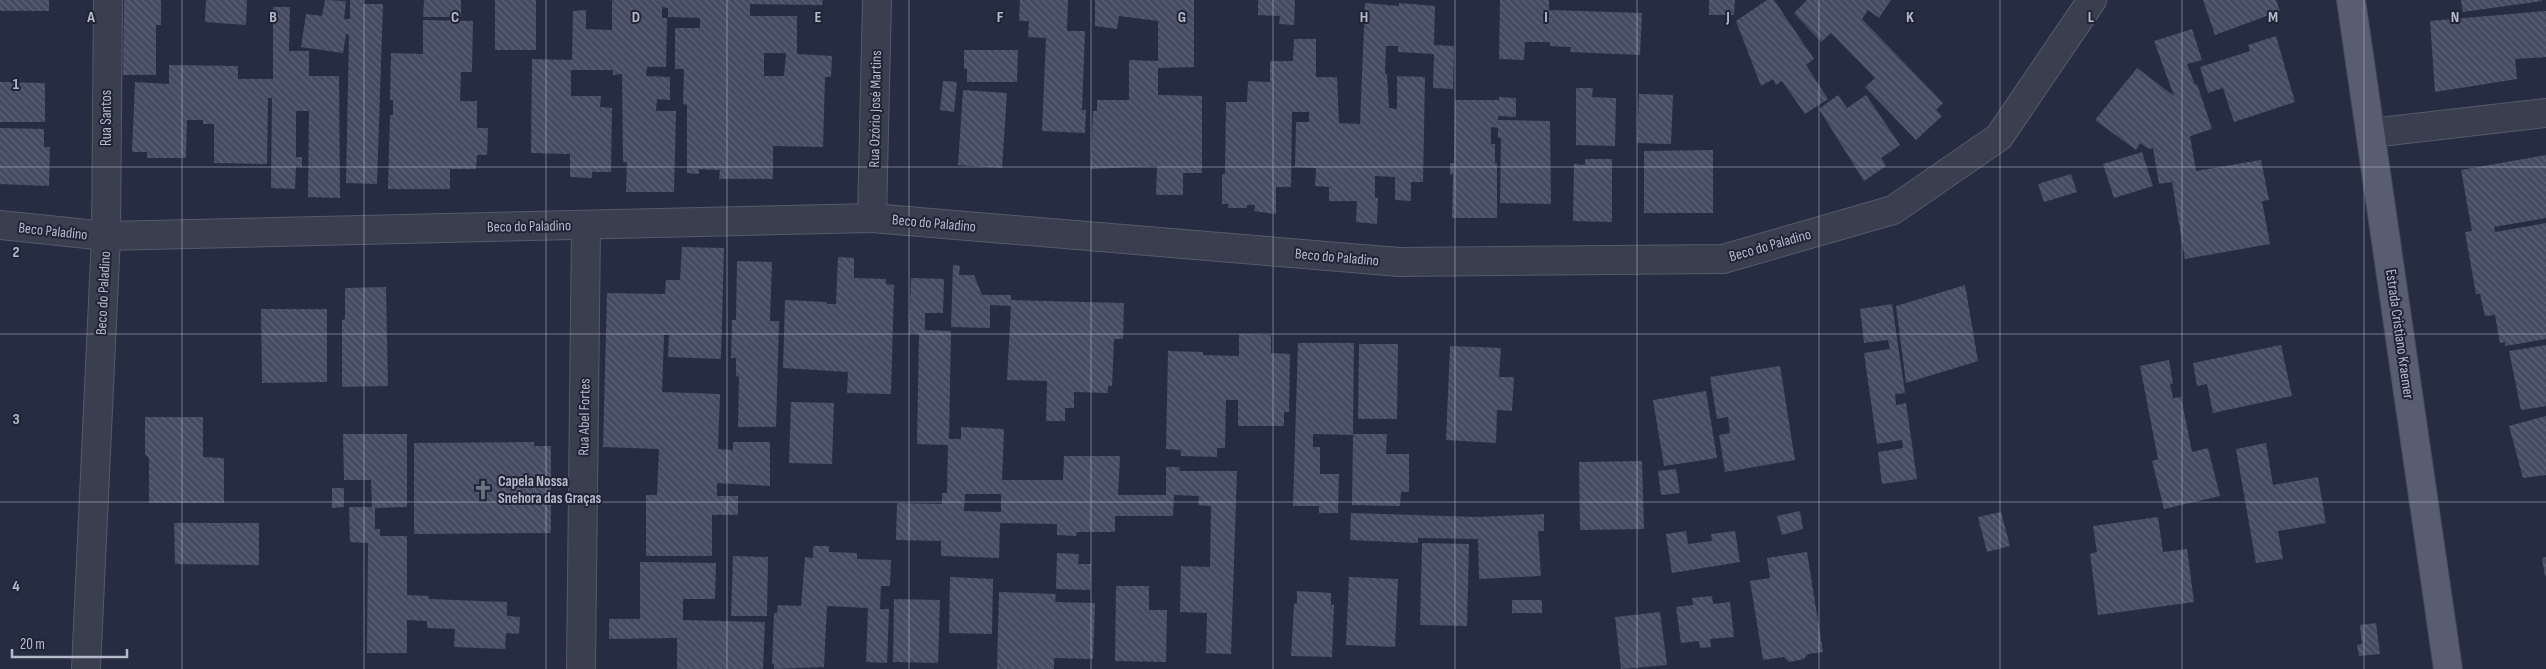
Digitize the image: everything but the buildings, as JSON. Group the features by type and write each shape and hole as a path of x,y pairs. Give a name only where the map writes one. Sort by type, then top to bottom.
{"main road":[{"name":"Estrada Cristiano Kraemer","path":"2351,0 2448,669"}],"street":[{"name":"Rua Santos","path":"106,236 108,0"},
{"name":"Rua Ozório José Martins","path":"872,218 877,0"},
{"name":"Beco do Paladino","path":"86,669 106,236 872,218 1398,262 1723,259 1893,210 1999,137 2092,0"},
{"path":"2371,132 2546,113"},
{"name":"Rua Abel Fortes","path":"581,669 586,225"},
{"name":"Beco Paladino","path":"0,226 106,236"}],"place":[{"name":"Capela Nossa Snehora das Graças","path":"483,490"}]}
